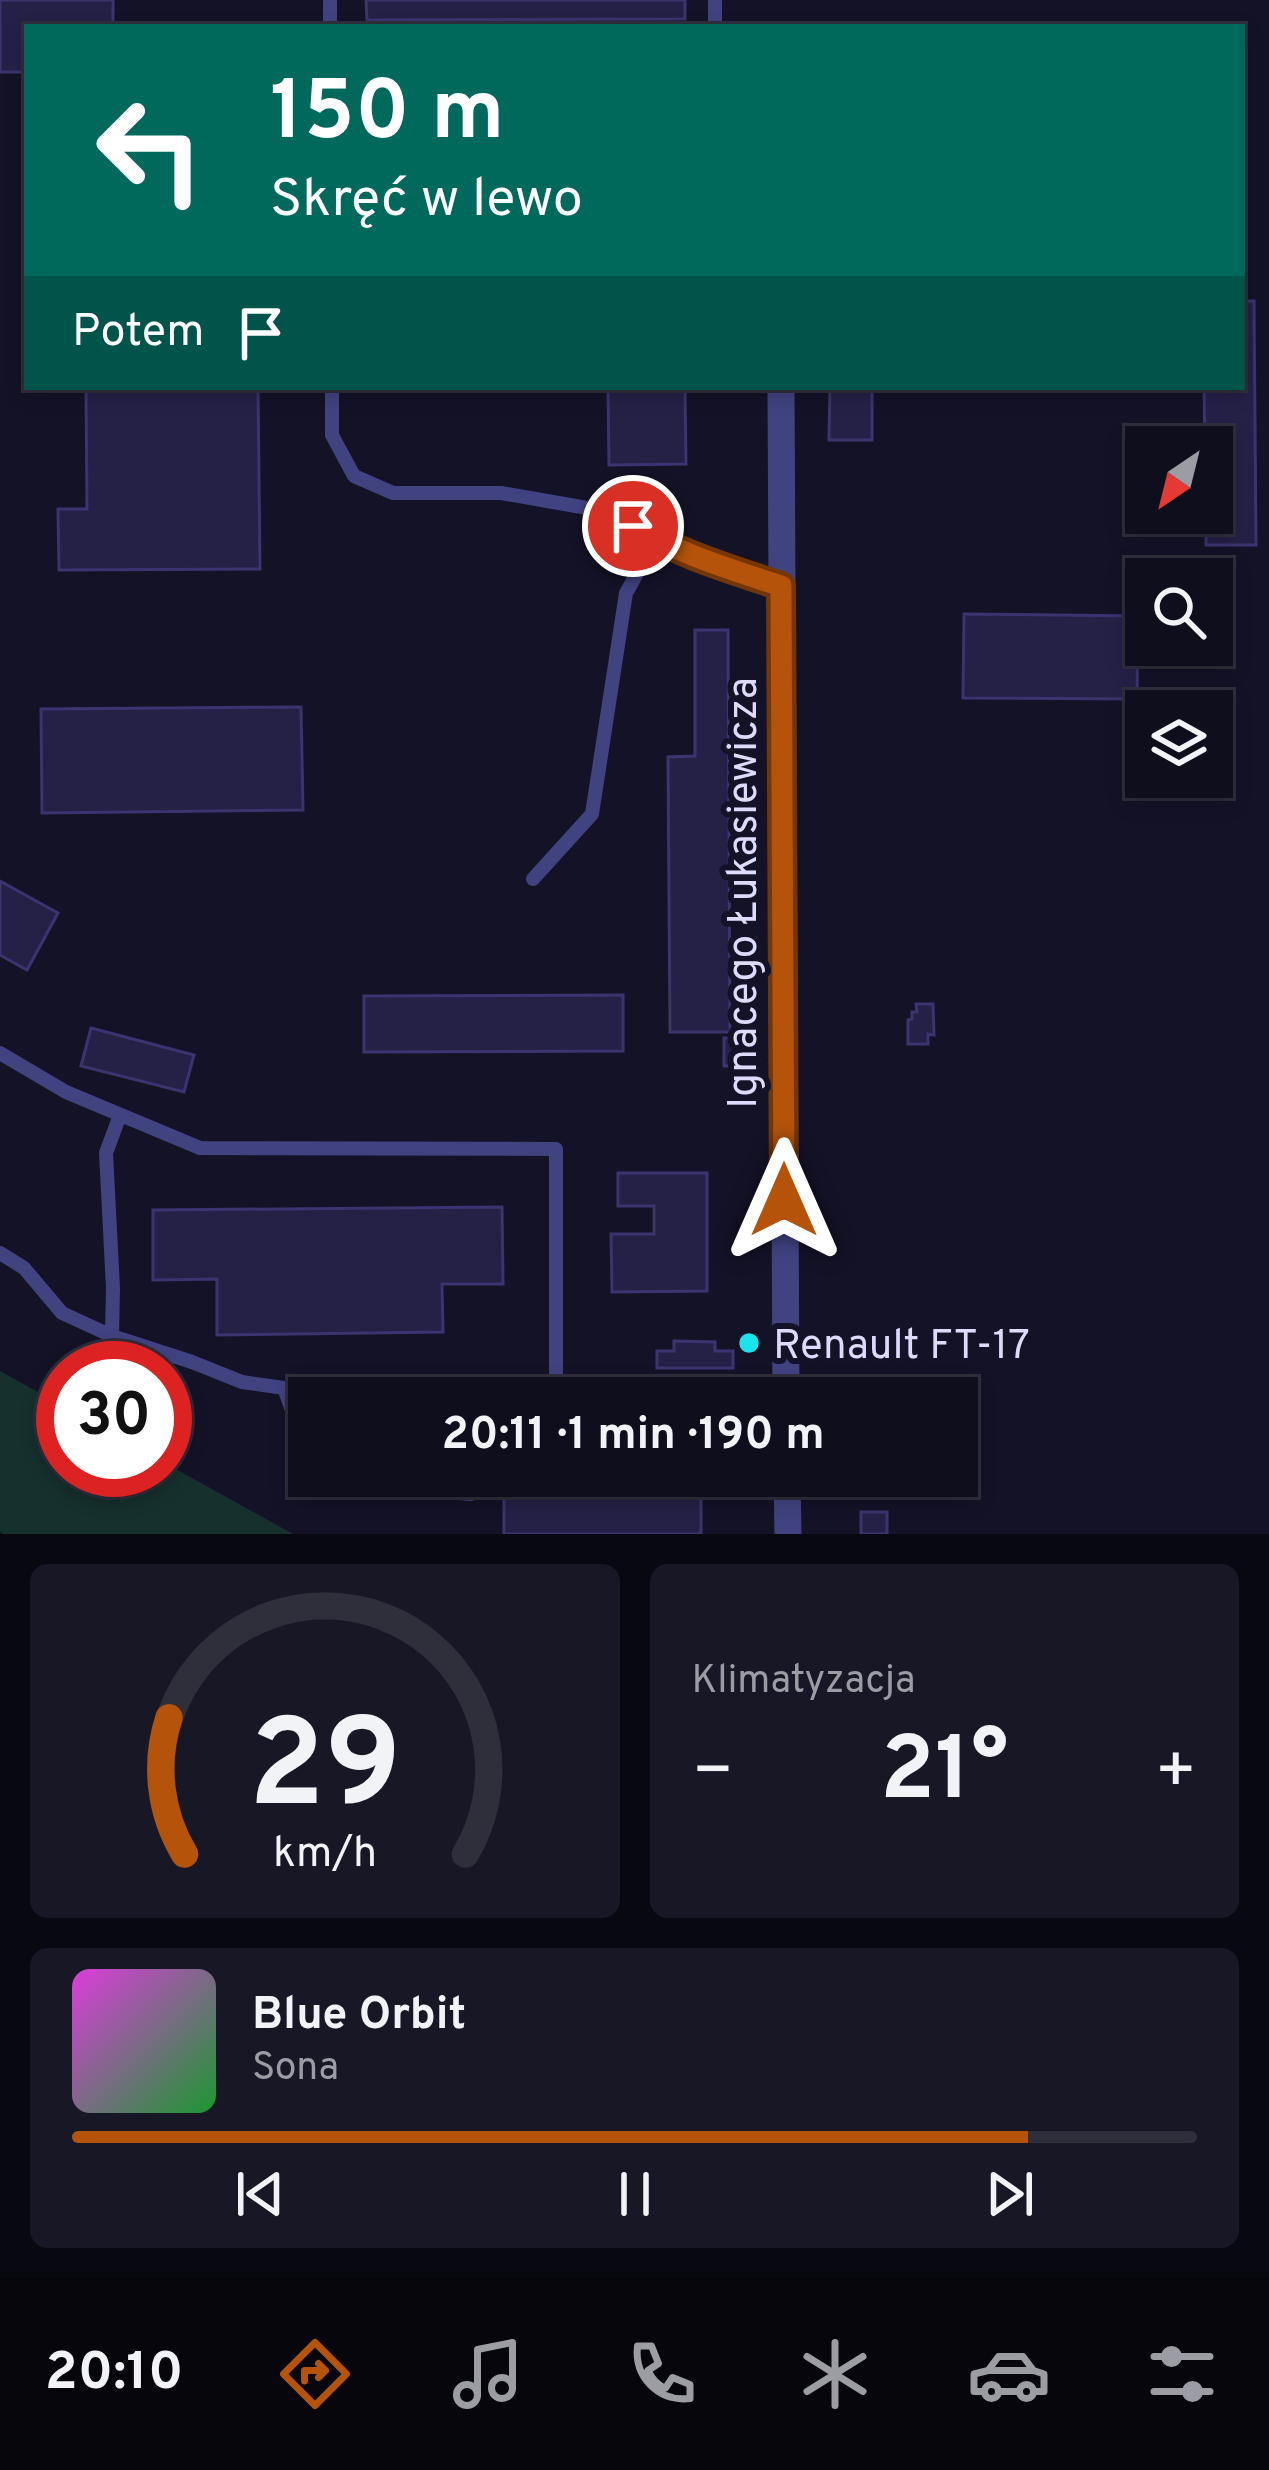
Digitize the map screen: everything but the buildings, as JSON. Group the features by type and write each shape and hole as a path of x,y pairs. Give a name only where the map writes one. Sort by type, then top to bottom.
{"street":[{"name":"Ignacego Łukasiewicza","path":"781,390 786,1377"},
{"path":"787,1497 788,1534"}],"lane":[{"path":"332,390 332,435 354,476 393,493 501,493 610,512 656,540 781,586"},
{"path":"533,879 592,814 626,593 656,540"},
{"path":"0,1053 66,1092 200,1148 556,1149 556,1377"},
{"path":"112,1336 106,1154 120,1115"},
{"path":"0,1253 23,1268 62,1313 242,1382 288,1388"},
{"path":"284,1388 288,1399"}],"green space":[{"path":"0,1371 36,1391 36,1497 192,1497 192,1478 293,1534 3,1534"}],"place":[{"name":"Renault FT-17","path":"749,1343"}],"route":[{"path":"633,526 708,562 781,586 784,1200"}]}
